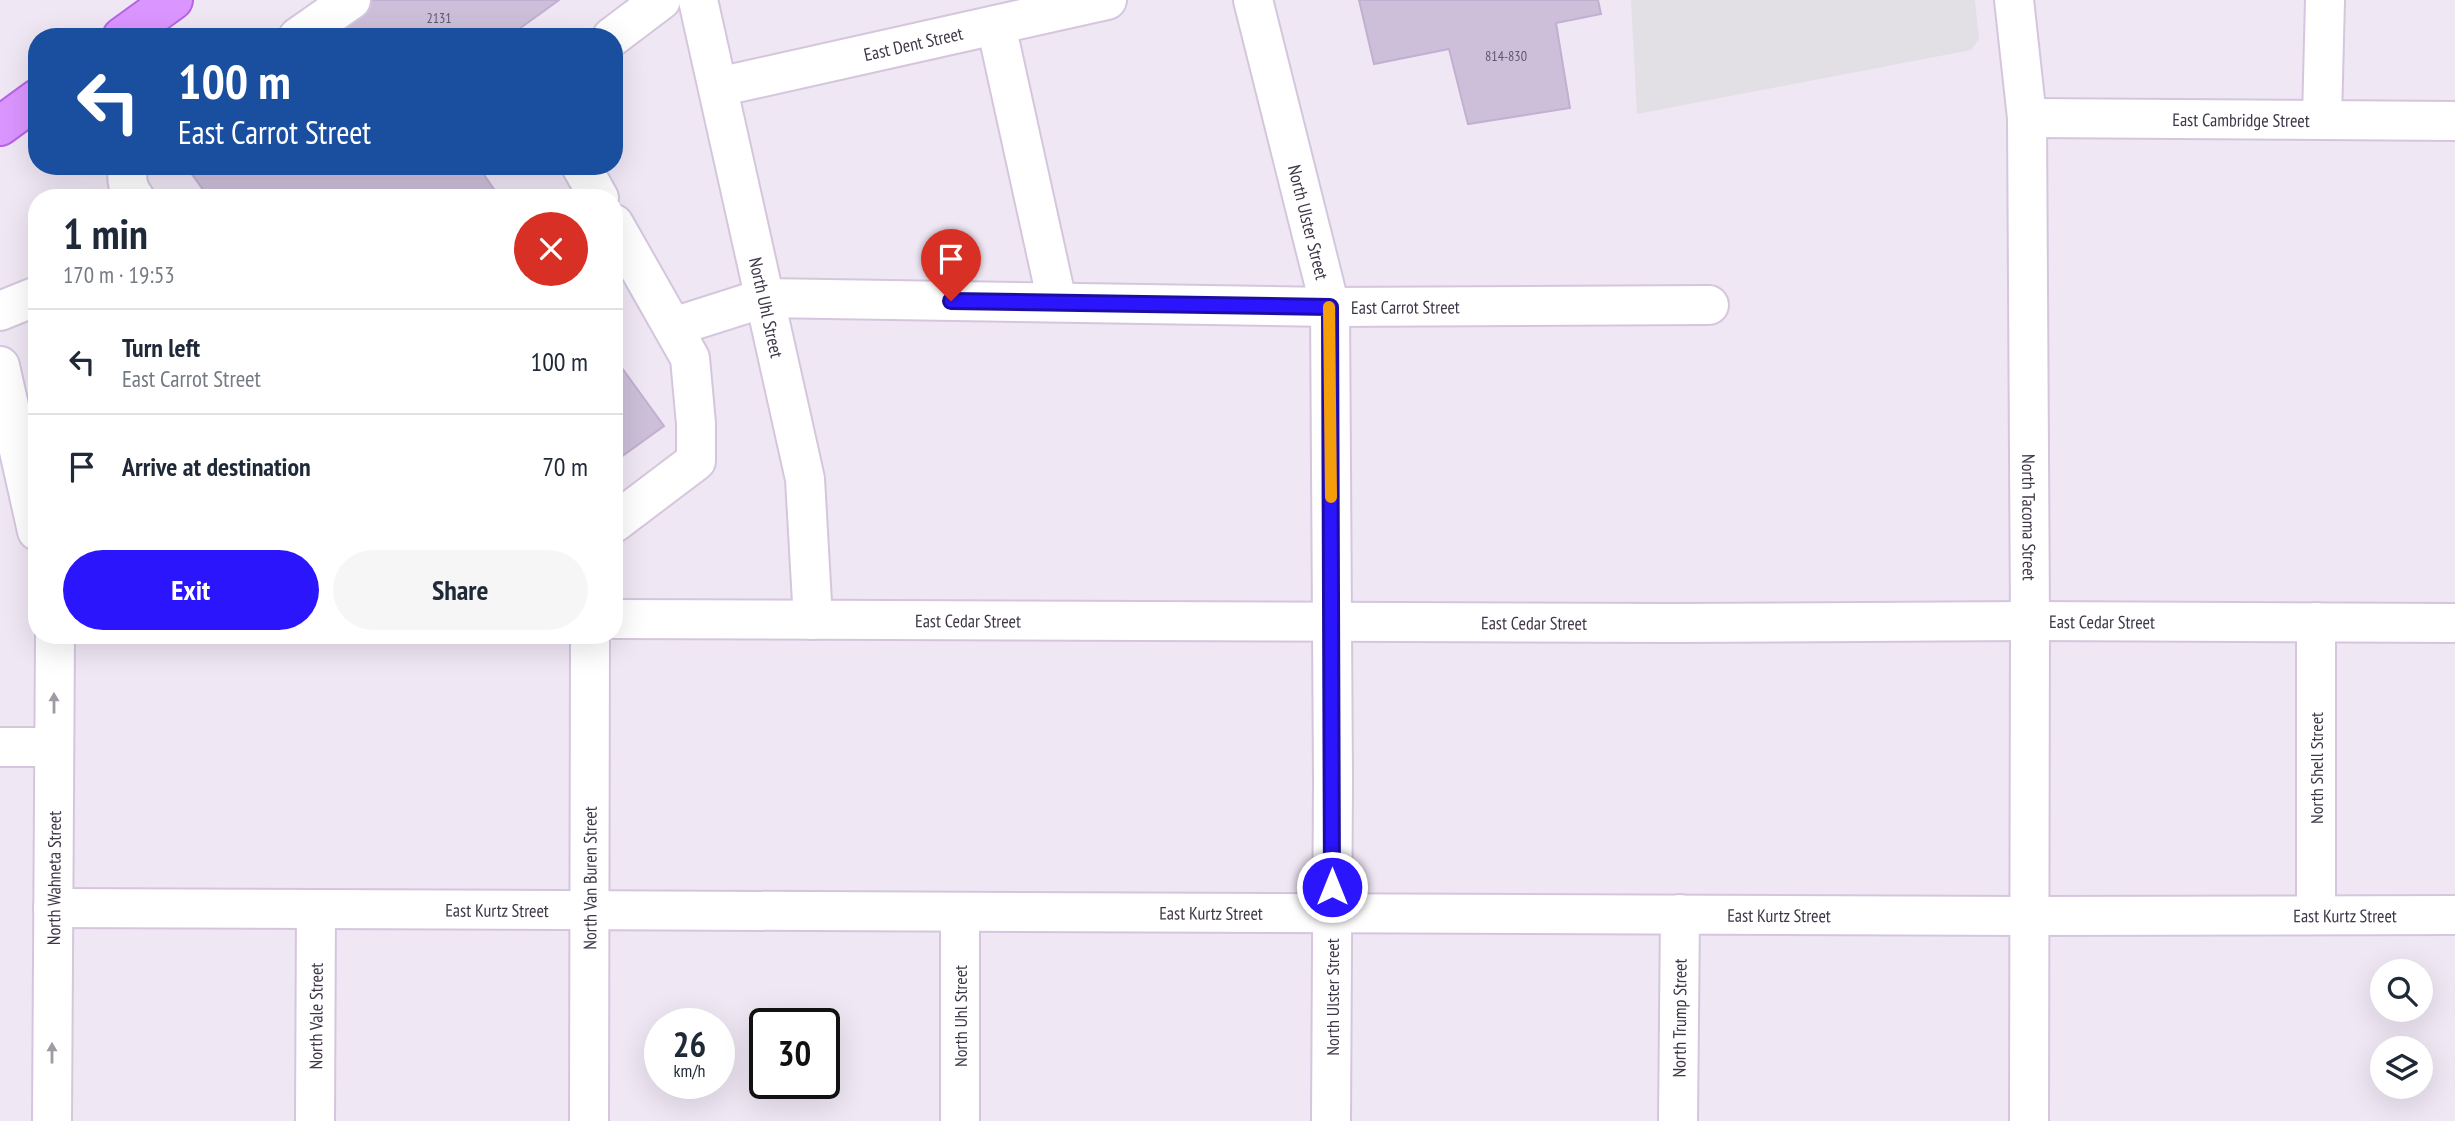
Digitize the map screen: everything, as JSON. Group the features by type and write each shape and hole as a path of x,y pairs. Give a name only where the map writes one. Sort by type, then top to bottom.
{"main road":[{"path":"134,28 173,0"},
{"path":"0,126 28,106"}],"street":[{"path":"311,28 351,0"},
{"path":"623,29 661,0"},
{"name":"North Uhl Street","path":"698,0 805,479 813,620"},
{"name":"East Dent Street","path":"718,87 1107,0"},
{"name":"North Ulster Street","path":"1253,0 1330,307 1331,1121"},
{"name":"North Tacoma Street","path":"2014,0 2027,118 2029,1121"},
{"path":"2322,119 2325,0"},
{"path":"996,25 1057,302"},
{"name":"East Cambridge Street","path":"2027,118 2455,121"},
{"path":"623,240 690,358 696,461 623,516"},
{"name":"East Carrot Street","path":"673,327 764,298 1330,307 1709,305"},
{"path":"0,311 28,300"},
{"path":"0,366 28,491"},
{"name":"East Cedar Street","path":"623,619 2455,623"},
{"name":"North Shell Street","path":"2316,622 2316,915"},
{"name":"North Wahneta Street","path":"52,1121 55,644"},
{"name":"North Van Buren Street","path":"589,1121 590,644"},
{"path":"0,747 54,747"},
{"name":"East Kurtz Street","path":"53,908 2028,916 2455,915"},
{"name":"North Vale Street","path":"315,1121 316,909"},
{"name":"North Uhl Street","path":"960,912 960,1121"},
{"name":"North Trump Street","path":"1678,1121 1680,914"}],"shaded area":[{"path":"1631,0 1975,0 1979,39 1971,50 1637,114"}],"building":[{"path":"370,0 559,0 520,28 331,28"},
{"path":"1359,0 1598,0 1601,14 1556,23 1570,108 1468,124 1449,49 1374,64"},
{"path":"192,175 484,175 494,189 203,189"},
{"path":"623,369 664,426 623,456"}],"slow traffic":[{"path":"1329,307 1331,497"}],"route":[{"path":"951,301 1330,307 1332,887"}]}
